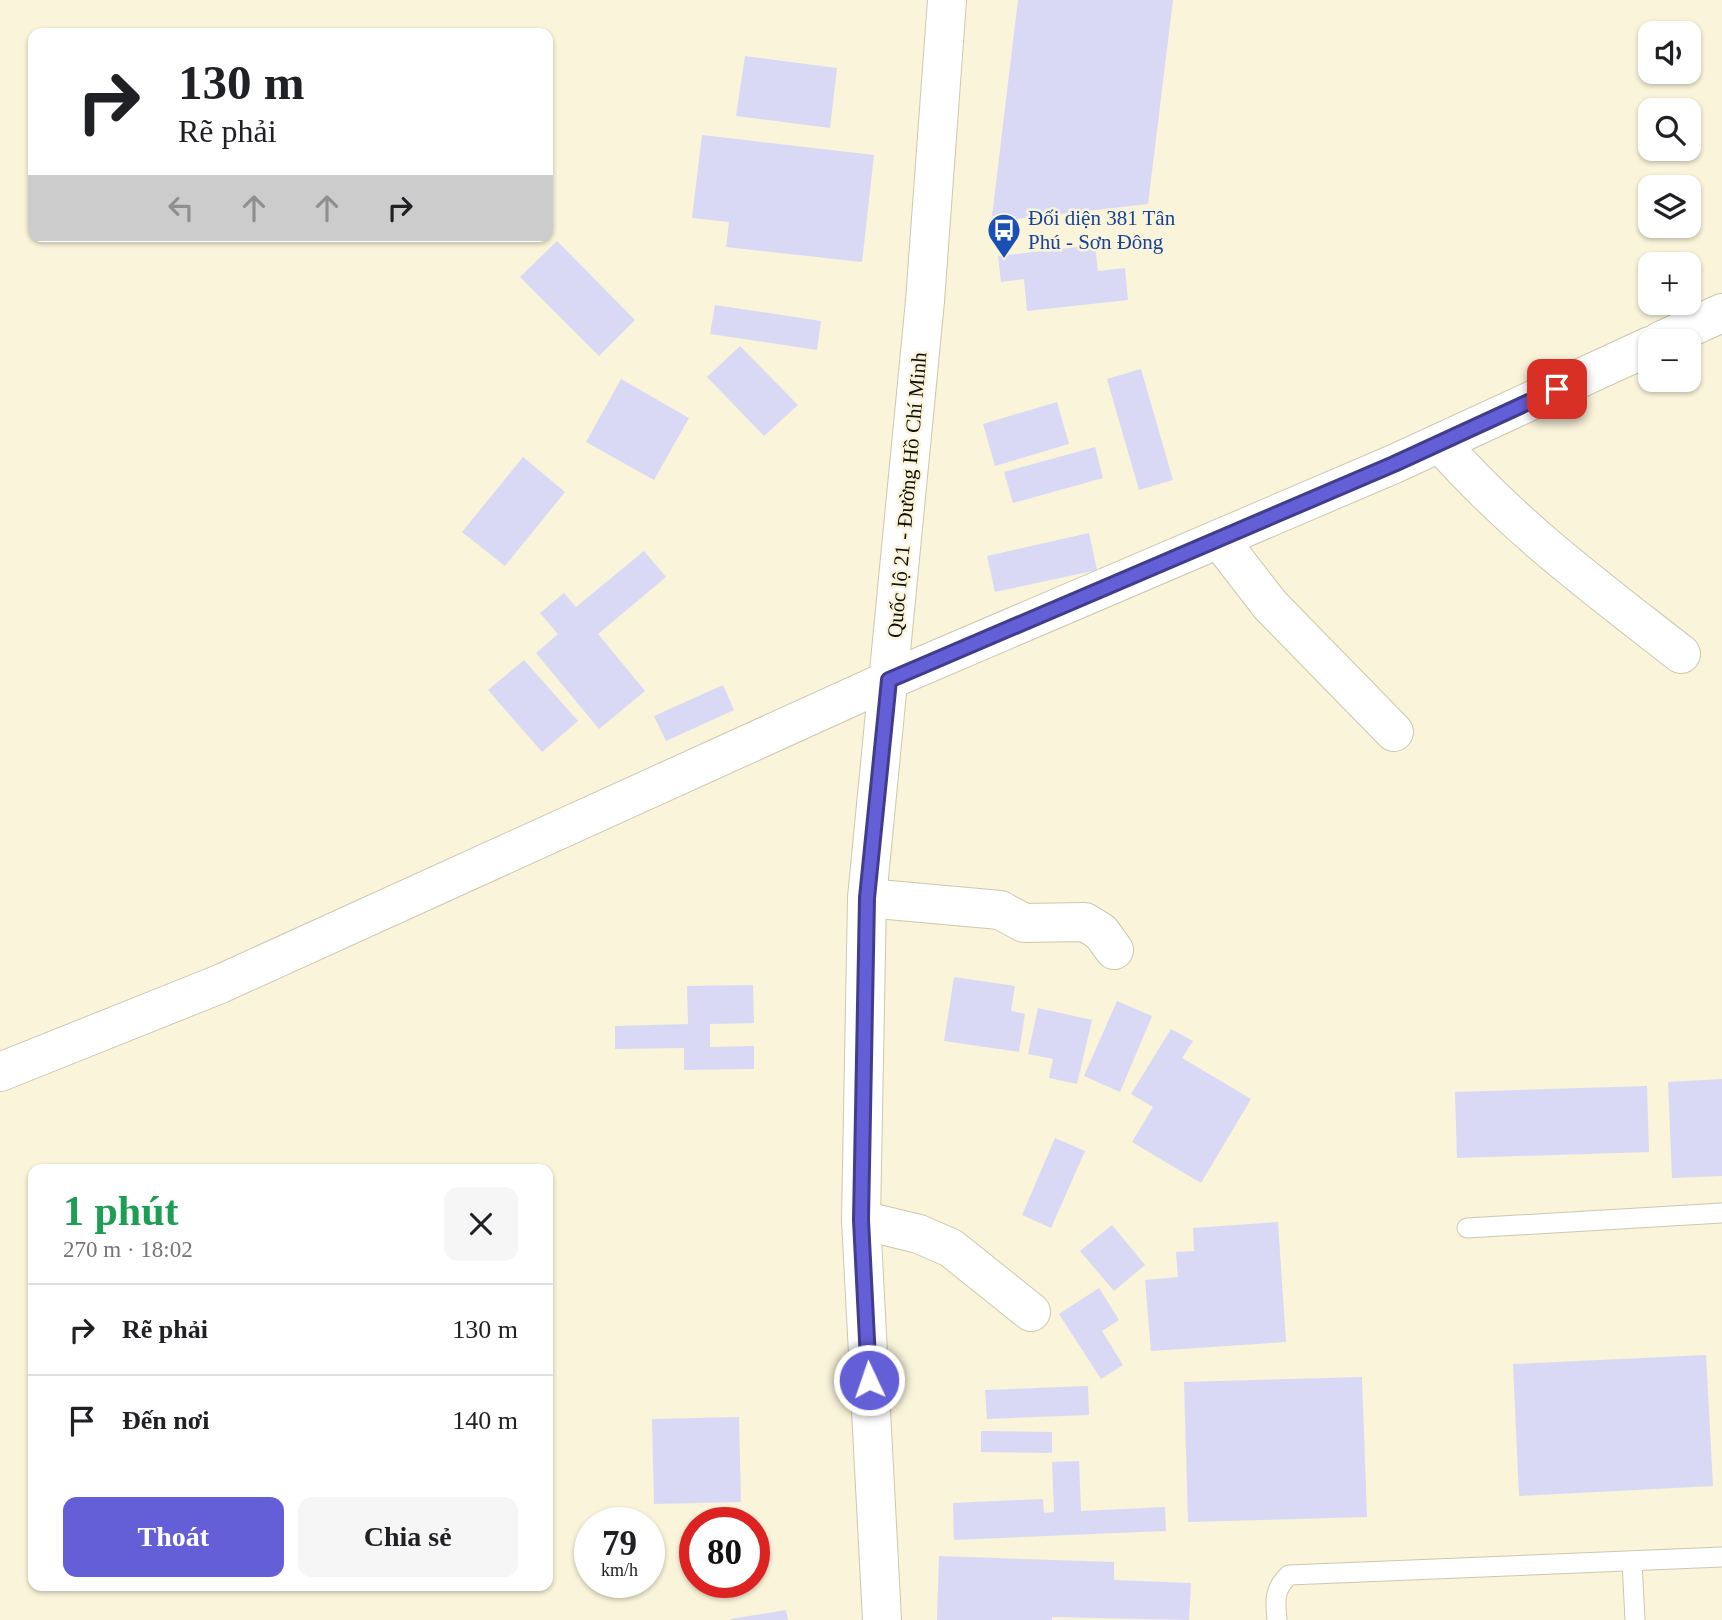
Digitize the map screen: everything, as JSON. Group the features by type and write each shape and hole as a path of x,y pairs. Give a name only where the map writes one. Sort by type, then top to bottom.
{"main road":[{"name":"Quốc lộ 21 - Đường Hồ Chí Minh","path":"882,1620 861,1220 867,898 925,301 947,0"},
{"path":"1687,329 1722,313"},
{"path":"0,1072 220,984 889,680 1440,443 1638,352"},
{"path":"1440,443 1473,481 1549,552 1682,654"},
{"path":"1219,539 1270,605 1394,732"},
{"path":"867,898 1000,910 1024,923 1086,922 1101,932 1114,950"},
{"path":"861,1220 919,1234 951,1248 1031,1312"}],"lane":[{"path":"1467,1228 1722,1213"},
{"path":"1277,1620 1275,1597 1280,1584 1289,1575 1722,1557"},
{"path":"1632,1561 1635,1620"}],"building":[{"path":"1018,0 1173,0 1148,204 1016,219 992,216"},
{"path":"745,56 837,68 830,128 736,116"},
{"path":"702,135 874,155 862,262 726,247 729,222 692,218"},
{"path":"557,241 635,320 599,356 520,277"},
{"path":"1095,245 1098,271 1125,268 1128,300 1027,311 1024,279 1001,282 998,256"},
{"path":"715,305 821,321 817,350 710,334"},
{"path":"740,346 798,405 764,436 707,377"},
{"path":"1141,369 1173,480 1139,490 1107,379"},
{"path":"621,379 689,418 654,480 586,442"},
{"path":"1057,402 1069,444 995,466 983,424"},
{"path":"1095,447 1103,478 1013,503 1004,472"},
{"path":"523,457 565,492 505,566 462,532"},
{"path":"1089,533 1097,570 995,592 987,556"},
{"path":"644,551 666,577 598,634 645,691 599,729 536,653 558,634 540,613 564,593 576,607"},
{"path":"524,660 578,721 542,752 488,690"},
{"path":"723,685 734,710 666,741 654,716"},
{"path":"954,977 1015,986 1011,1011 1025,1014 1019,1052 944,1041"},
{"path":"753,985 754,1023 710,1024 710,1047 754,1046 754,1069 684,1070 684,1048 615,1049 615,1026 688,1024 687,986"},
{"path":"1117,1001 1152,1016 1120,1092 1084,1076"},
{"path":"1038,1008 1092,1020 1077,1084 1049,1078 1053,1059 1028,1054"},
{"path":"1171,1029 1193,1041 1182,1058 1251,1099 1201,1183 1132,1142 1153,1107 1131,1094"},
{"path":"1722,1079 1722,1176 1672,1178 1668,1082"},
{"path":"1647,1086 1649,1152 1457,1158 1455,1092"},
{"path":"1055,1138 1085,1151 1051,1228 1022,1215"},
{"path":"1278,1222 1286,1342 1151,1351 1145,1280 1178,1277 1176,1252 1194,1251 1193,1228"},
{"path":"1112,1225 1145,1265 1114,1291 1080,1251"},
{"path":"1099,1288 1119,1320 1102,1331 1123,1365 1101,1379 1059,1314"},
{"path":"1706,1355 1713,1486 1519,1496 1513,1364"},
{"path":"1362,1377 1367,1517 1188,1522 1184,1382"},
{"path":"1088,1386 1089,1415 987,1419 985,1390"},
{"path":"739,1417 741,1502 654,1504 652,1419"},
{"path":"981,1431 1052,1432 1052,1453 981,1452"},
{"path":"1079,1461 1081,1511 1165,1507 1166,1531 954,1540 953,1503 1043,1499 1044,1513 1054,1512 1052,1462"},
{"path":"939,1556 1114,1562 1114,1580 1191,1583 1189,1620 1052,1617 1052,1620 937,1620"},
{"path":"786,1610 788,1620 731,1620 731,1619"}],"place":[{"name":"Đối diện 381 Tân Phú - Sơn Đông","path":"1004,260"}],"route":[{"path":"869,1380 861,1220 867,898 889,680 1394,464 1557,389"}]}
